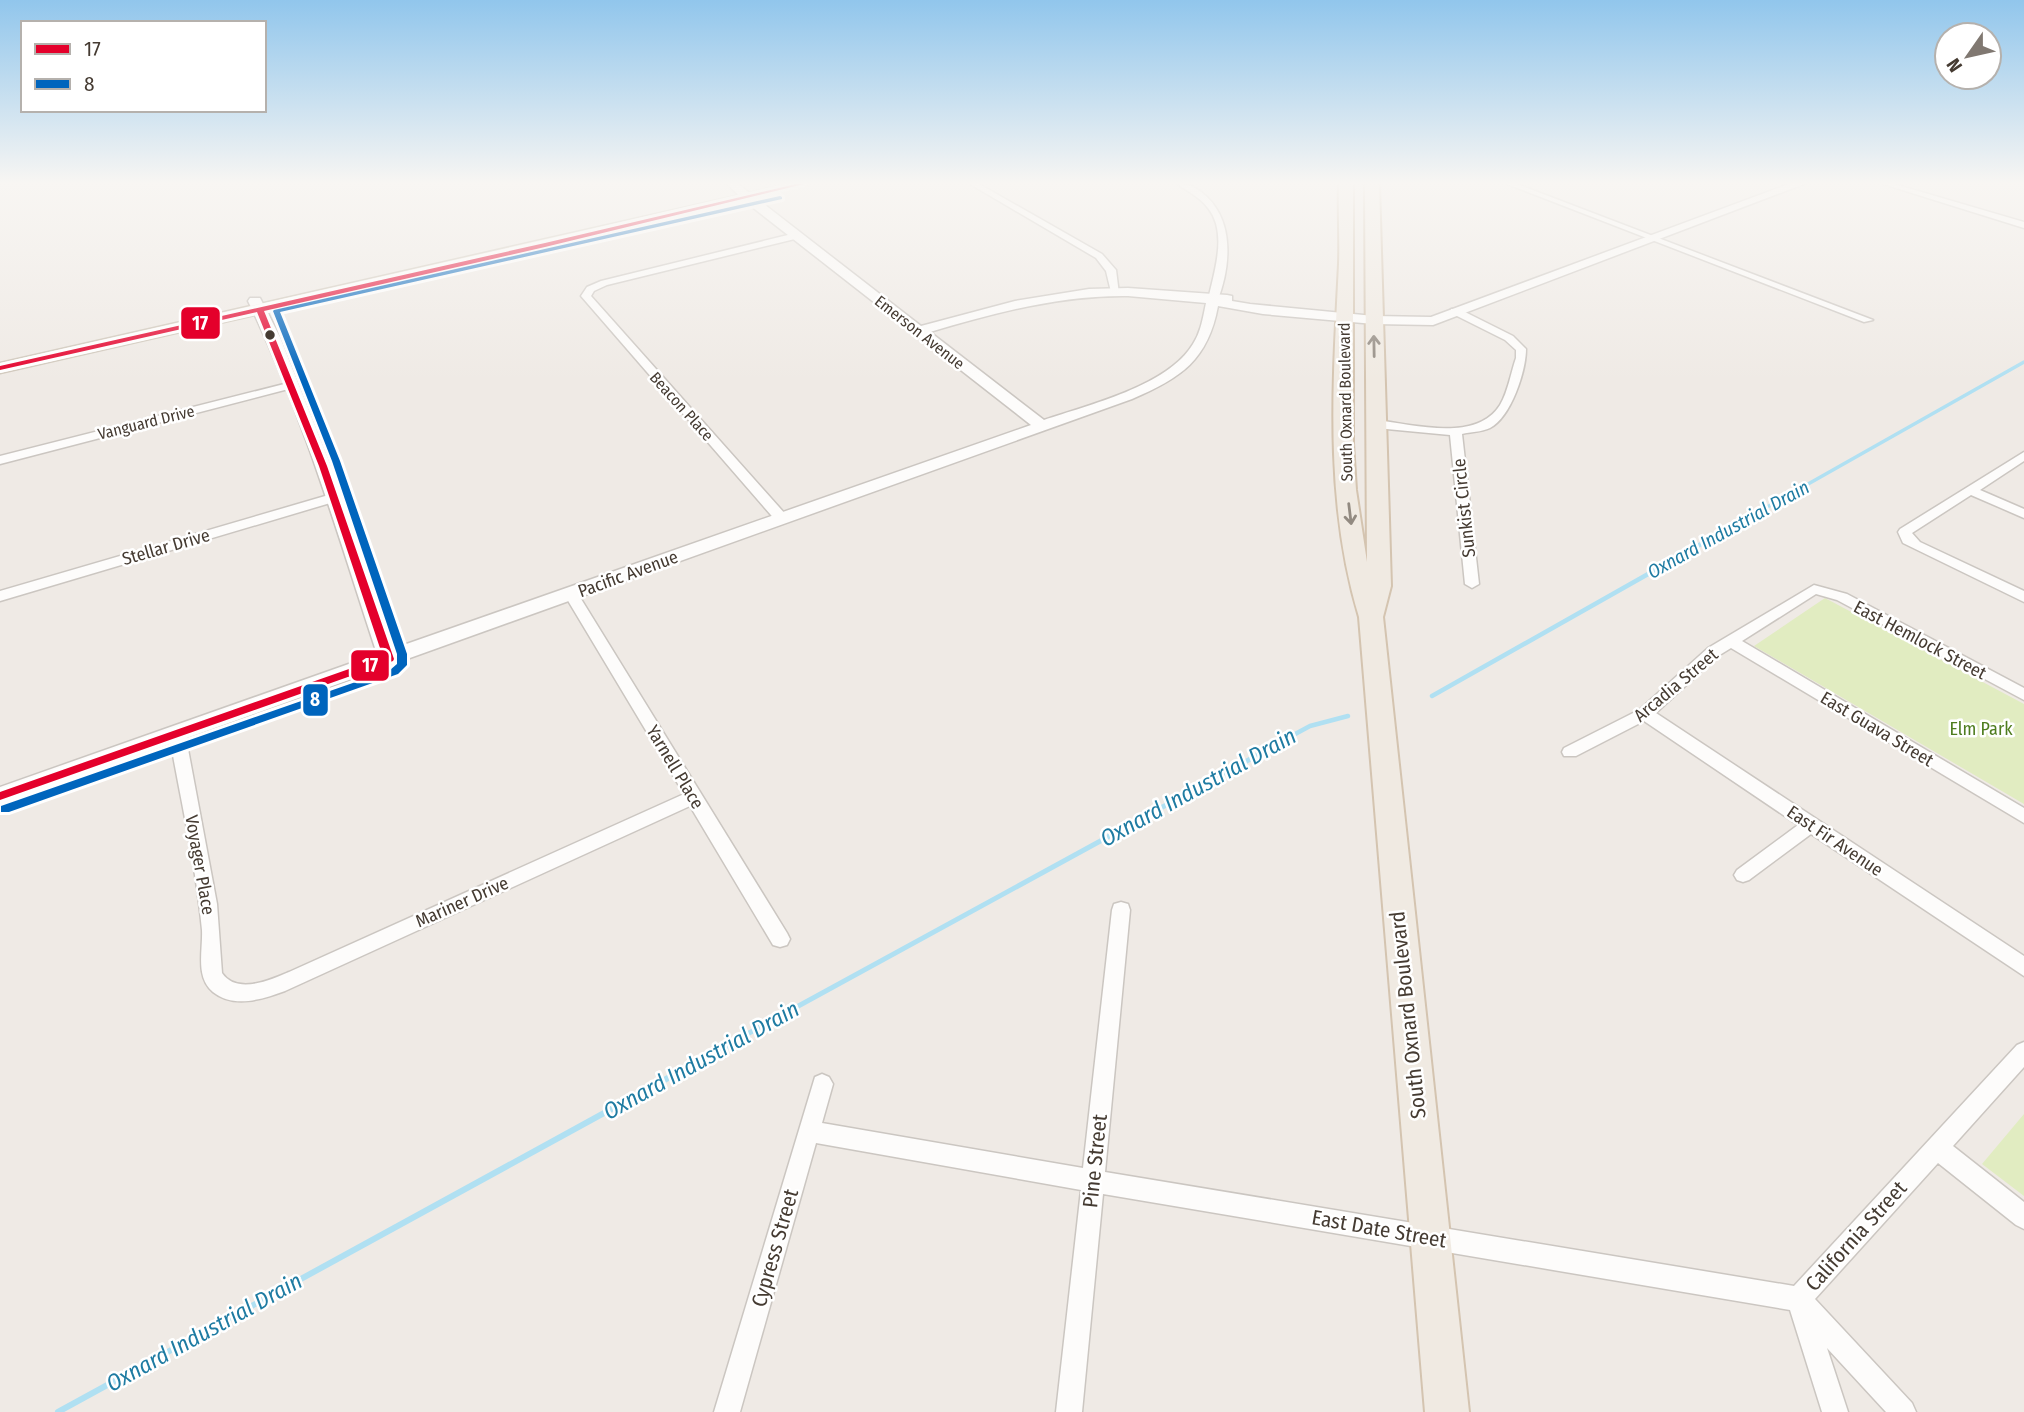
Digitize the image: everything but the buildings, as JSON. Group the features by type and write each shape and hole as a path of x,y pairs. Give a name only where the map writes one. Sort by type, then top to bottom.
{"main road":[{"path":"0,359 224,308 267,304 343,286 381,272 487,250"},
{"path":"0,368 182,327 258,305 504,250"},
{"name":"South Oxnard Boulevard","path":"1347,250 1344,313 1346,490 1359,585 1371,617 1447,1412"},
{"name":"South Oxnard Boulevard","path":"1371,617 1379,586 1373,250"},
{"path":"182,327 249,307 224,308"}],"street":[{"name":"Beacon Place","path":"739,250 604,283 587,292 587,299 782,519"},
{"name":"Emerson Avenue","path":"814,250 1042,426"},
{"path":"1088,250 1099,256 1111,270 1116,292"},
{"path":"1213,300 1221,250"},
{"path":"919,331 1018,303 1066,295 1116,292 1213,300 1234,306 1344,313 1417,322 1433,321 1624,250"},
{"path":"1683,250 1868,320"},
{"name":"Pacific Avenue","path":"0,796 1128,396 1175,370 1202,341 1213,300"},
{"path":"258,305 323,466 389,659"},
{"path":"1376,424 1456,432 1481,428 1501,414 1521,351 1518,344 1450,313"},
{"name":"Vanguard Drive","path":"0,460 292,385"},
{"name":"Sunkist Circle","path":"1456,432 1472,583"},
{"path":"2024,456 1905,531 1905,536 1915,545 2024,597"},
{"path":"1970,490 2024,514"},
{"name":"Stellar Drive","path":"0,596 332,498"},
{"name":"Arcadia Street","path":"1570,752 1592,744 1646,714 1678,686 1700,661 1814,589"},
{"name":"East Hemlock Street","path":"1814,589 1842,597 2024,695"},
{"name":"Yarnell Place","path":"571,594 780,939"},
{"name":"East Guava Street","path":"1731,641 2024,816"},
{"name":"East Fir Avenue","path":"1646,714 2024,967"},
{"name":"Voyager Place","path":"177,733 211,929 212,974 220,986 228,990"},
{"name":"Mariner Drive","path":"228,990 257,991 275,987 694,797"},
{"path":"1743,875 1810,825"},
{"name":"Pine Street","path":"1069,1412 1121,910"},
{"name":"California Street","path":"1835,1412 1799,1299 2024,1052"},
{"name":"Cypress Street","path":"727,1412 822,1084"},
{"name":"East Date Street","path":"809,1131 1799,1299"},
{"path":"1937,1148 2024,1217"},
{"path":"1799,1299 1903,1412"}],"green space":[{"name":"Elm Park","path":"1825,598 2024,704 2024,804 1754,646"},
{"path":"2024,1114 2024,1196 1982,1164"}],"waterway":[{"name":"Oxnard Industrial Drain","path":"1746,519 2024,362"},
{"name":"Oxnard Industrial Drain","path":"1432,696 1749,517"},
{"name":"Oxnard Industrial Drain","path":"1262,752 1310,726 1348,716"},
{"name":"Oxnard Industrial Drain","path":"727,1045 1265,751"},
{"name":"Oxnard Industrial Drain","path":"58,1412 730,1044"}],"transit line":[{"name":"17","path":"0,368 523,250"},
{"name":"8","path":"5,809 394,672 402,665 402,654 336,461 276,311 549,250"},
{"name":"17","path":"0,796 389,659 323,466 260,310"}]}
